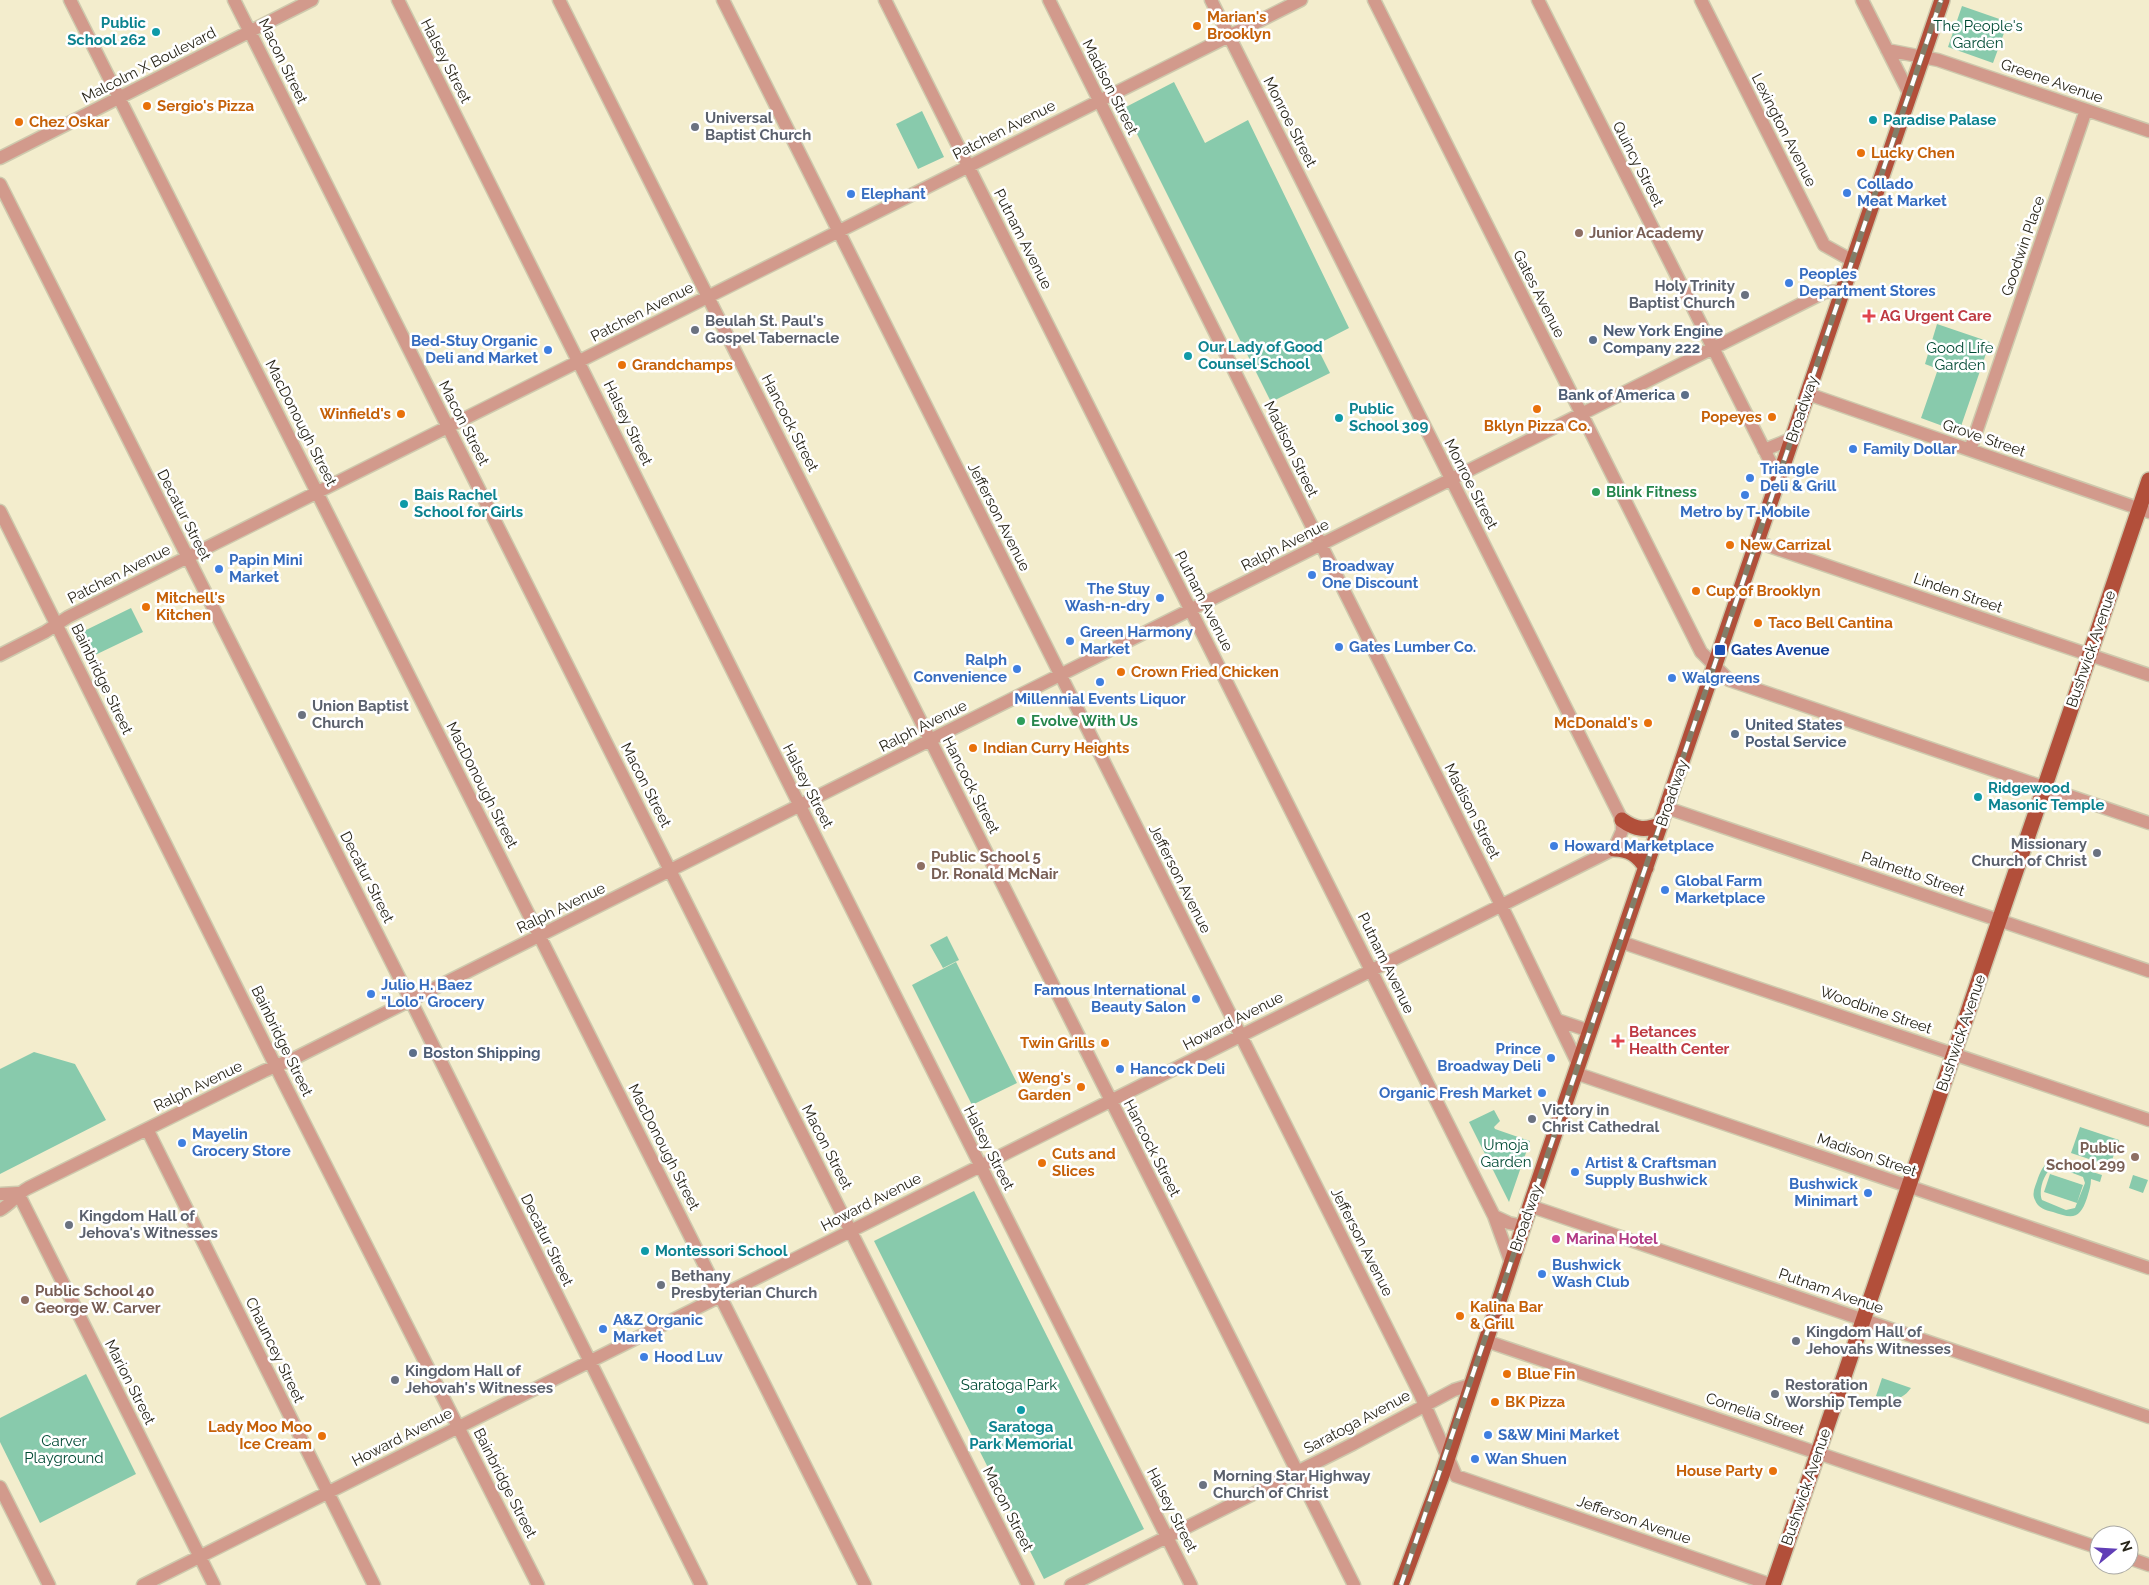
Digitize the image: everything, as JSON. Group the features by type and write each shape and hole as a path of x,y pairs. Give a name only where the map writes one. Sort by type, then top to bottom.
{"main road":[{"name":"Broadway","path":"1401,1585 1447,1459 1530,1206 1942,0"},
{"name":"Bushwick Avenue","path":"1772,1585 2089,654 2144,511 2149,480"},
{"path":"1622,820 1632,827 1641,830 1661,824"},
{"path":"1614,849 1624,849 1633,853 1641,859 1646,868"}],"street":[{"name":"MacDonough Street","path":"70,0 865,1585"},
{"name":"Macon Street","path":"234,0 1028,1585"},
{"name":"Malcolm X Boulevard","path":"0,158 312,0"},
{"name":"Halsey Street","path":"398,0 1191,1585"},
{"name":"Hancock Street","path":"559,0 1354,1585"},
{"name":"Jefferson Avenue","path":"723,0 1424,1405 1456,1476 1772,1585"},
{"name":"Putnam Avenue","path":"885,0 1494,1216 1511,1263"},
{"name":"Madison Street","path":"1049,0 1501,905 1557,1020 1577,1068 1909,1186 2149,1268"},
{"name":"Monroe Street","path":"1211,0 1622,820"},
{"name":"Patchen Avenue","path":"0,655 318,492 1301,0"},
{"name":"Gates Avenue","path":"1374,0 1701,652 1729,680 2149,823"},
{"name":"Quincy Street","path":"1538,0 1779,479"},
{"name":"Lexington Avenue","path":"1701,0 1824,245 1853,261"},
{"path":"1862,0 1910,96"},
{"name":"Greene Avenue","path":"1887,50 1923,57 2149,131"},
{"name":"Goodwin Place","path":"1970,450 2086,110"},
{"name":"Decatur Street","path":"0,184 411,1001 701,1585"},
{"name":"Ralph Avenue","path":"0,1194 18,1193 411,1001 1825,292 1843,291"},
{"name":"Grove Street","path":"1808,394 2144,511"},
{"path":"1764,450 1791,440"},
{"name":"Bainbridge Street","path":"0,511 276,1066 538,1585"},
{"name":"Linden Street","path":"1757,542 2149,675"},
{"name":"Palmetto Street","path":"1667,808 2149,971"},
{"path":"1614,849 1622,832 1622,820"},
{"name":"Howard Avenue","path":"143,1585 1614,849"},
{"name":"Woodbine Street","path":"1621,942 2149,1120"},
{"path":"1557,1020 1590,1031"},
{"name":"Chauncey Street","path":"147,1129 374,1585"},
{"name":"Ralph Avenue","path":"0,1210 7,1206 18,1193"},
{"name":"Marion Street","path":"18,1193 214,1585"},
{"name":"Putnam Avenue","path":"1530,1206 2149,1417"},
{"path":"1494,1216 1509,1223 1524,1226"},
{"name":"Cornelia Street","path":"1486,1341 2089,1545"},
{"name":"Saratoga Avenue","path":"1071,1585 1296,1472 1424,1405 1454,1390 1470,1385"},
{"path":"0,1488 49,1585"}],"green space":[{"name":"The People's Garden","path":"1962,6 2008,22 1993,63 1948,47"},
{"path":"1174,82 1205,143 1248,120 1349,328 1316,345 1330,373 1271,402 1124,108"},
{"path":"922,111 944,157 918,169 896,124"},
{"name":"Good Life Garden","path":"1937,324 1990,342 1959,432 1921,418 1938,369 1925,364"},
{"path":"131,608 143,632 93,656 82,632"},
{"path":"947,936 959,960 943,968 930,945"},
{"path":"956,962 1017,1083 972,1105 912,985"},
{"path":"34,1052 75,1064 106,1120 0,1174 0,1069"},
{"name":"Umoja Garden","path":"1494,1110 1500,1121 1494,1127 1495,1129 1530,1141 1509,1202 1469,1122"},
{"path":"2080,1127 2119,1140 2110,1166 2071,1153"},
{"path":"2055,1160 2102,1175 2100,1182 2091,1179 2090,1188 2082,1210 2075,1216 2066,1216 2040,1207 2035,1200 2034,1192 2039,1174 2044,1166","holes":["2057,1167 2083,1177 2085,1183 2075,1208 2066,1210 2042,1200 2041,1187 2045,1177 2050,1169"]},
{"path":"2050,1174 2083,1185 2077,1203 2044,1192"},
{"path":"2133,1175 2148,1180 2143,1193 2129,1188"},
{"name":"Saratoga Park","path":"974,1191 1144,1529 1044,1579 874,1241"},
{"name":"Carver Playground","path":"86,1374 136,1474 40,1523 0,1442 0,1418"},
{"path":"1882,1378 1911,1388 1903,1396 1895,1399 1876,1396"}],"railway":[{"path":"1401,1585 1941,0"}],"place":[{"name":"Marian's Brooklyn","path":"1197,26"},
{"name":"Public School 262","path":"156,32"},
{"name":"Sergio's Pizza","path":"147,106"},
{"name":"Paradise Palase","path":"1873,120"},
{"name":"Chez Oskar","path":"19,122"},
{"name":"Universal Baptist Church","path":"695,127"},
{"name":"Lucky Chen","path":"1861,153"},
{"name":"Collado Meat Market","path":"1847,193"},
{"name":"Elephant","path":"851,194"},
{"name":"Junior Academy","path":"1579,233"},
{"name":"Peoples Department Stores","path":"1789,283"},
{"name":"Holy Trinity Baptist Church","path":"1745,295"},
{"name":"AG Urgent Care","path":"1869,316"},
{"name":"Beulah St. Paul's Gospel Tabernacle","path":"695,330"},
{"name":"New York Engine Company 222","path":"1593,340"},
{"name":"Bed-Stuy Organic Deli and Market","path":"548,350"},
{"name":"Our Lady of Good Counsel School","path":"1188,356"},
{"name":"Grandchamps","path":"622,365"},
{"name":"Bank of America","path":"1685,395"},
{"name":"Bklyn Pizza Co.","path":"1537,409"},
{"name":"Winfield's","path":"401,414"},
{"name":"Popeyes","path":"1772,417"},
{"name":"Public School 309","path":"1339,418"},
{"name":"Family Dollar","path":"1853,449"},
{"name":"Triangle Deli & Grill","path":"1750,478"},
{"name":"Blink Fitness","path":"1596,492"},
{"name":"Metro by T-Mobile","path":"1745,495"},
{"name":"Bais Rachel School for Girls","path":"404,504"},
{"name":"New Carrizal","path":"1730,545"},
{"name":"Papin Mini Market","path":"219,569"},
{"name":"Broadway One Discount","path":"1312,575"},
{"name":"Cup of Brooklyn","path":"1696,591"},
{"name":"The Stuy Wash-n-dry","path":"1160,598"},
{"name":"Mitchell's Kitchen","path":"146,607"},
{"name":"Taco Bell Cantina","path":"1758,623"},
{"name":"Green Harmony Market","path":"1070,641"},
{"name":"Gates Lumber Co.","path":"1339,647"},
{"name":"Gates Avenue","path":"1720,650"},
{"name":"Ralph Convenience","path":"1017,669"},
{"name":"Crown Fried Chicken","path":"1121,672"},
{"name":"Walgreens","path":"1672,678"},
{"name":"Millennial Events Liquor","path":"1100,682"},
{"name":"Union Baptist Church","path":"302,715"},
{"name":"Evolve With Us","path":"1021,721"},
{"name":"McDonald's","path":"1648,723"},
{"name":"United States Postal Service","path":"1735,734"},
{"name":"Indian Curry Heights","path":"973,748"},
{"name":"Ridgewood Masonic Temple","path":"1978,797"},
{"name":"Howard Marketplace","path":"1554,846"},
{"name":"Missionary Church of Christ","path":"2097,853"},
{"name":"Public School 5 Dr. Ronald McNair","path":"921,866"},
{"name":"Global Farm Marketplace","path":"1665,890"},
{"name":"Julio H. Baez \"Lolo\" Grocery","path":"371,994"},
{"name":"Famous International Beauty Salon","path":"1196,999"},
{"name":"Betances Health Center","path":"1618,1041"},
{"name":"Twin Grills","path":"1105,1043"},
{"name":"Boston Shipping","path":"413,1053"},
{"name":"Prince Broadway Deli","path":"1551,1058"},
{"name":"Hancock Deli","path":"1120,1069"},
{"name":"Weng's Garden","path":"1081,1087"},
{"name":"Organic Fresh Market","path":"1542,1093"},
{"name":"Victory in Christ Cathedral","path":"1532,1119"},
{"name":"Mayelin Grocery Store","path":"182,1143"},
{"name":"Public School 299","path":"2135,1157"},
{"name":"Cuts and Slices","path":"1042,1163"},
{"name":"Artist & Craftsman Supply Bushwick","path":"1575,1172"},
{"name":"Bushwick Minimart","path":"1868,1193"},
{"name":"Kingdom Hall of Jehova's Witnesses","path":"69,1225"},
{"name":"Marina Hotel","path":"1556,1239"},
{"name":"Montessori School","path":"645,1251"},
{"name":"Bushwick Wash Club","path":"1542,1274"},
{"name":"Bethany Presbyterian Church","path":"661,1285"},
{"name":"Public School 40 George W. Carver","path":"25,1300"},
{"name":"Kalina Bar & Grill","path":"1460,1316"},
{"name":"A&Z Organic Market","path":"603,1329"},
{"name":"Kingdom Hall of Jehovahs Witnesses","path":"1796,1341"},
{"name":"Hood Luv","path":"644,1357"},
{"name":"Blue Fin","path":"1507,1374"},
{"name":"Kingdom Hall of Jehovah's Witnesses","path":"395,1380"},
{"name":"Restoration Worship Temple","path":"1775,1394"},
{"name":"BK Pizza","path":"1495,1402"},
{"name":"Saratoga Park Memorial","path":"1021,1410"},
{"name":"S&W Mini Market","path":"1488,1435"},
{"name":"Lady Moo Moo Ice Cream","path":"322,1436"},
{"name":"Wan Shuen","path":"1475,1459"},
{"name":"House Party","path":"1773,1471"},
{"name":"Morning Star Highway Church of Christ","path":"1203,1485"}]}
